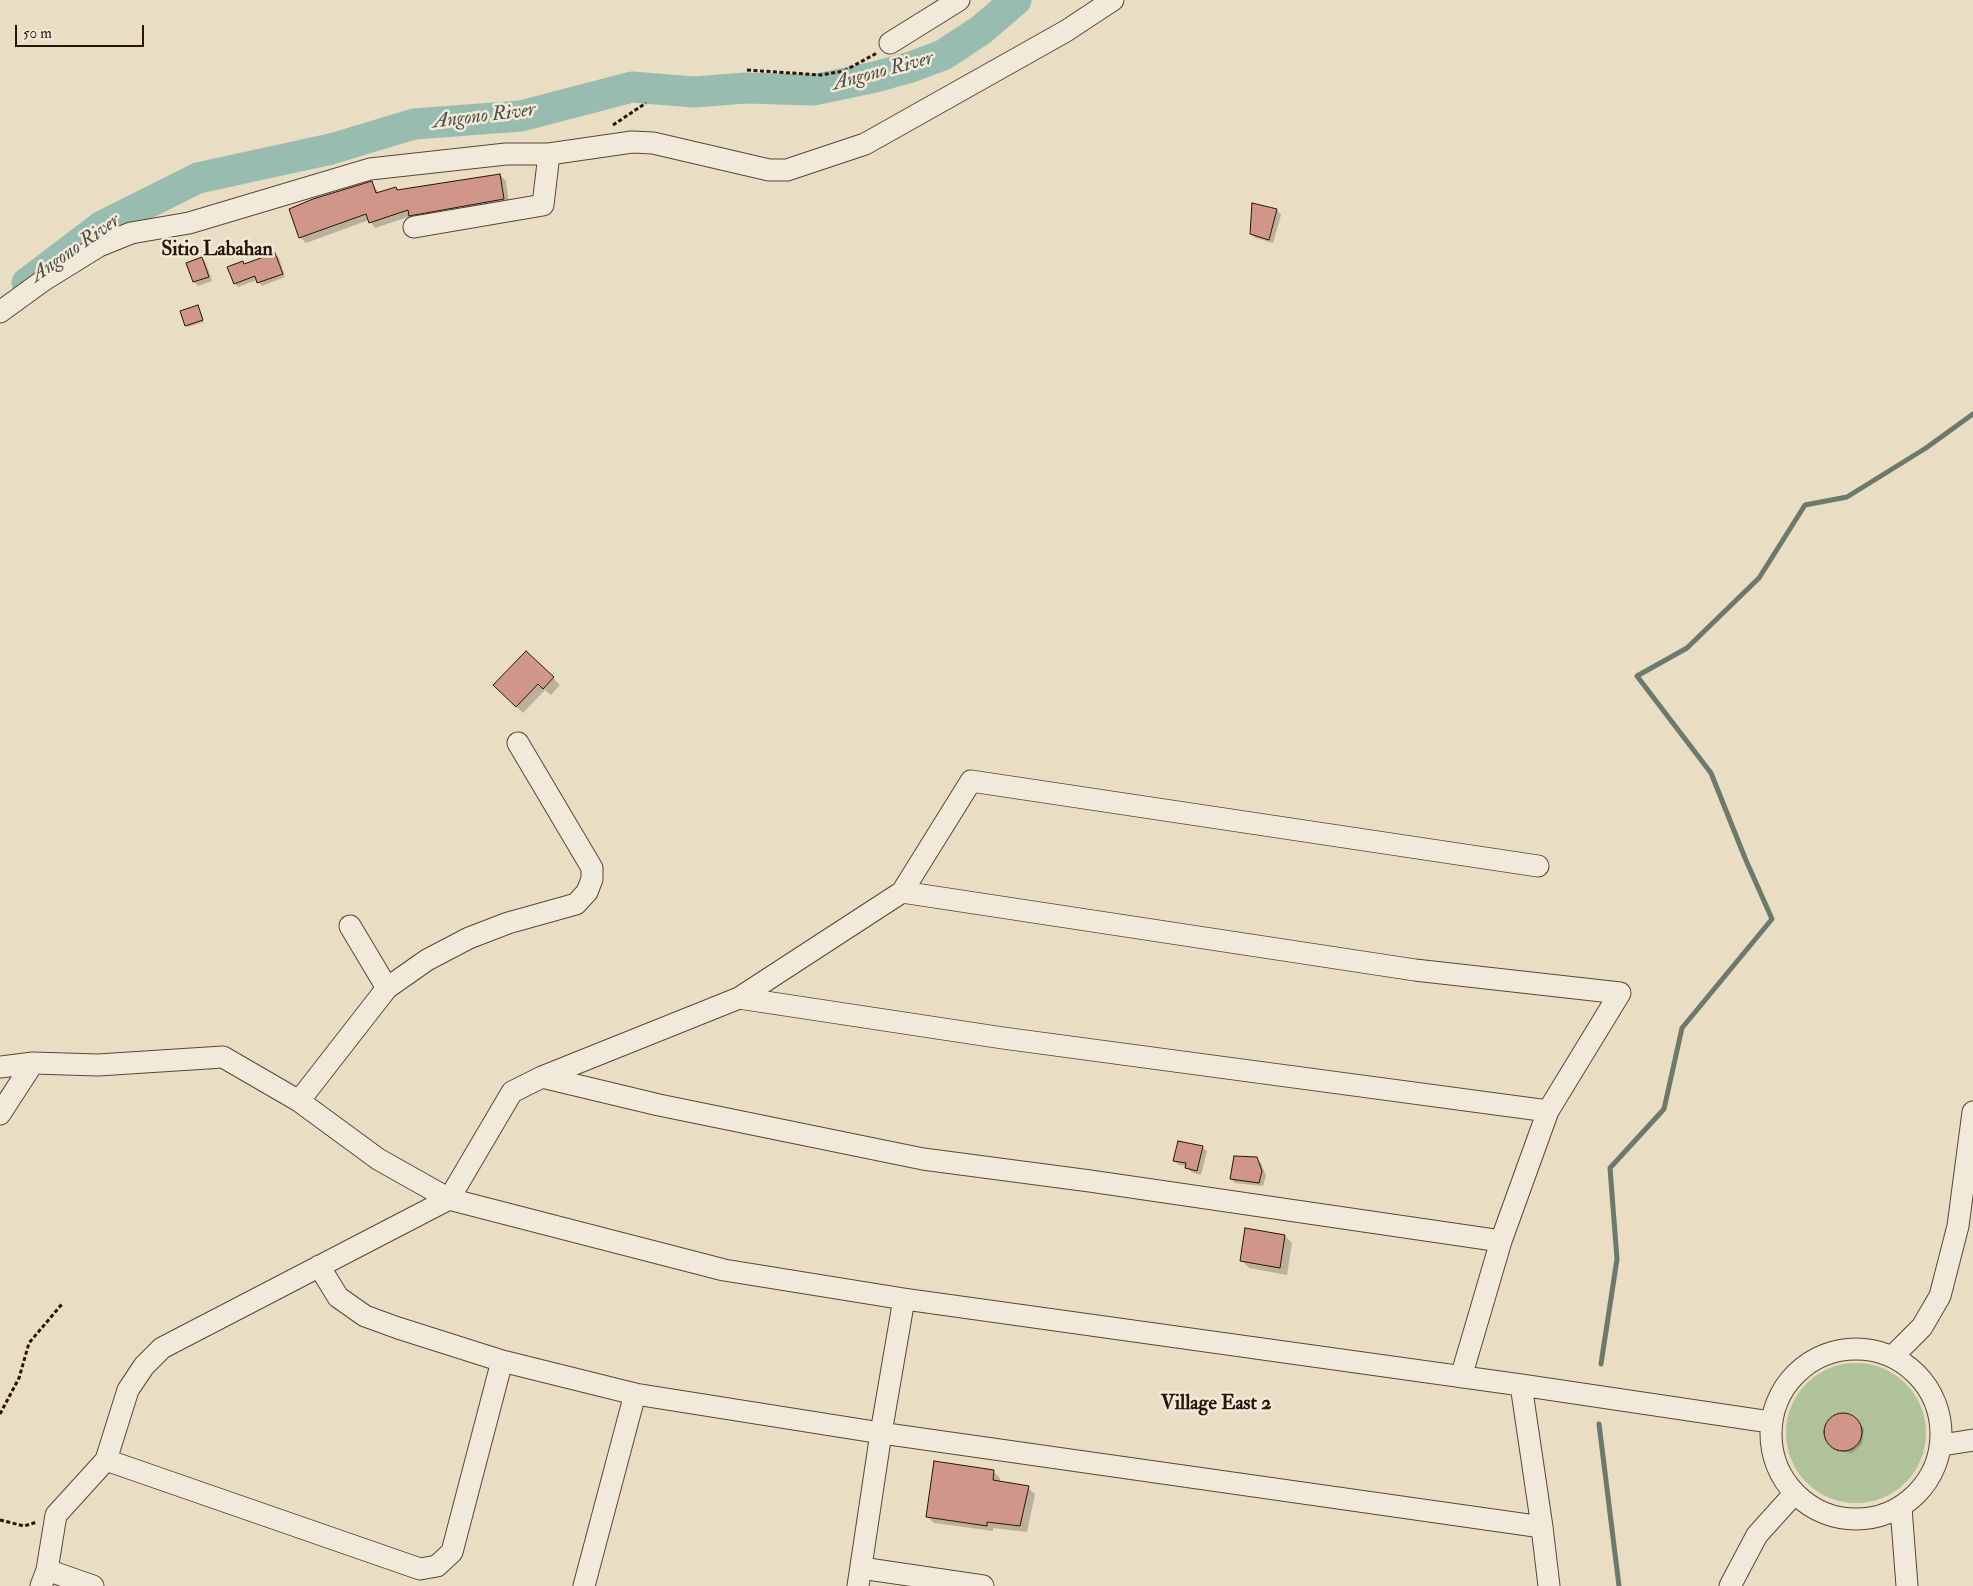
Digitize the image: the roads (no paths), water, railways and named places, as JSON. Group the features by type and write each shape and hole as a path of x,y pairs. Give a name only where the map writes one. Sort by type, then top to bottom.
{"street":[{"path":"890,43 959,0"},
{"path":"0,312 44,280 99,246 131,234 189,223 370,168 506,154 549,154 632,142 653,144 769,170 788,170 865,144 1066,32 1113,0"},
{"path":"414,227 543,205 549,154"},
{"path":"300,1101 387,988 427,960 469,938 508,923 576,904 587,892 592,879 592,868 518,743"},
{"path":"93,1586 44,1578 56,1515 106,1460 128,1390 144,1366 162,1348 449,1199 512,1092 542,1077 739,998 902,892 970,781 1538,866"},
{"path":"902,892 1415,970 1620,992 1548,1111 1501,1241 1461,1377"},
{"path":"350,926 387,988"},
{"path":"739,998 1003,1038 1548,1111"},
{"path":"0,1067 33,1063 98,1066 223,1057 300,1101 378,1159 449,1199 724,1270 904,1299 1521,1385 1770,1422"},
{"path":"0,1114 33,1063"},
{"path":"542,1077 659,1105 923,1159 1099,1182 1501,1241"},
{"path":"1893,1356 1922,1327 1940,1296 1958,1226 1973,1112"},
{"path":"319,1266 338,1296 365,1316 502,1361 635,1394 881,1433 1542,1527"},
{"path":"904,1299 881,1433 860,1577 982,1586"},
{"path":"1851,1347 1893,1356 1927,1384 1940,1414 1942,1445 1932,1477 1901,1508 1863,1520 1827,1515 1794,1494 1775,1462 1770,1422 1780,1391 1811,1359 1851,1347"},
{"path":"106,1460 420,1569 438,1566 452,1552 502,1361"},
{"path":"1521,1385 1549,1586"},
{"path":"584,1586 635,1394"},
{"path":"1942,1445 1973,1440"},
{"path":"1730,1586 1757,1535 1794,1494"},
{"path":"1901,1508 1907,1586"}],"waterway":[{"name":"Angono River","path":"27,283 102,226 198,178 331,149 414,124 521,116 632,87 694,92 746,88 813,90 875,77 911,67 943,55 981,30 1016,0"},
{"path":"1601,1364 1617,1259 1610,1168 1664,1109 1682,1028 1772,919 1711,773 1637,676 1687,648 1759,578 1805,505 1847,497 1926,448 1973,414"},
{"path":"1599,1424 1619,1586"}],"district":[{"name":"Sitio Labahan","path":"217,251"},
{"name":"Village East 2","path":"1216,1405"}]}
